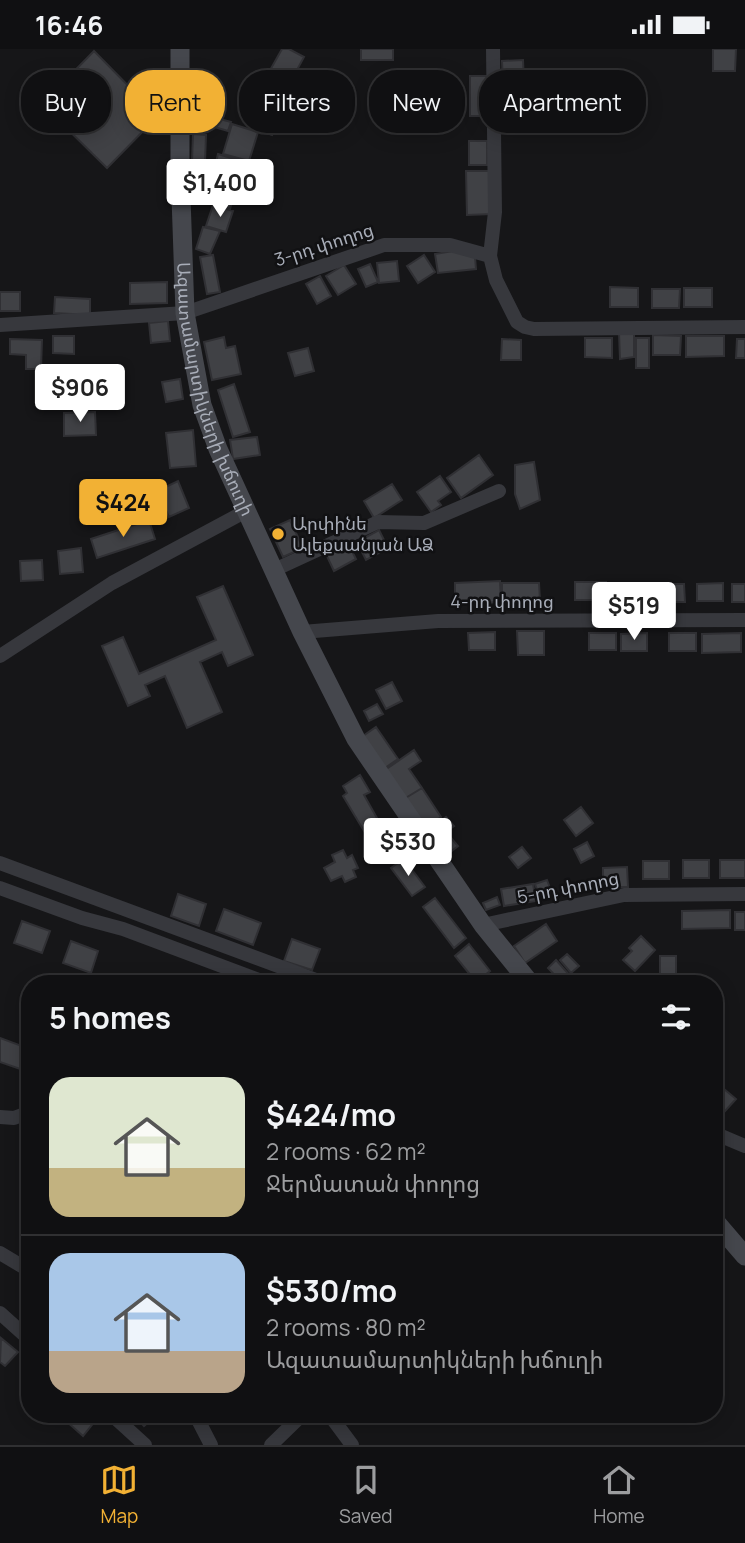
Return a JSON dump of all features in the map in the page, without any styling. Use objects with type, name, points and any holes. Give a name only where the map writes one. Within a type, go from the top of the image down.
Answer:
[{"type":"main road","name":"Ազատամարտիկների խճուղի","points":[[180,49],[180,168],[185,313],[202,405],[218,449],[302,632],[356,739],[483,925],[524,975]]},
{"type":"main road","points":[[723,1230],[745,1256]]},
{"type":"street","points":[[493,49],[495,212],[489,256],[496,280],[517,322],[525,327],[745,327]]},
{"type":"street","name":"3-րդ փողոց","points":[[0,325],[185,313],[384,245],[450,245],[489,256]]},
{"type":"street","points":[[274,571],[378,522],[424,523],[499,491]]},
{"type":"street","points":[[0,656],[111,583],[246,511]]},
{"type":"street","name":"4-րդ փողոց","points":[[302,632],[438,621],[745,620]]},
{"type":"street","points":[[0,863],[302,975]]},
{"type":"street","points":[[0,888],[82,918],[123,929],[246,975]]},
{"type":"street","name":"5-րդ փողոց","points":[[483,925],[624,895],[745,894]]},
{"type":"street","points":[[0,1117],[21,1115]]},
{"type":"street","points":[[723,1137],[745,1146]]},
{"type":"street","points":[[0,1253],[21,1266]]},
{"type":"street","points":[[0,1314],[21,1333]]},
{"type":"street","points":[[121,1423],[145,1445]]},
{"type":"street","points":[[200,1423],[211,1445]]},
{"type":"street","points":[[271,1445],[294,1423]]},
{"type":"street","points":[[336,1423],[352,1445]]},
{"type":"building","points":[[282,49],[289,49],[304,57],[297,70],[270,70]]},
{"type":"building","points":[[361,49],[393,49],[393,60],[361,60]]},
{"type":"building","points":[[713,49],[736,49],[735,71],[713,71]]},
{"type":"building","points":[[94,51],[125,82],[125,133],[141,133],[107,168],[71,133],[111,133],[111,70],[75,70]]},
{"type":"building","points":[[523,60],[523,70],[502,70],[502,61]]},
{"type":"building","points":[[470,76],[479,76],[479,116],[470,116]]},
{"type":"building","points":[[225,120],[231,122],[228,131],[225,130]]},
{"type":"building","points":[[232,124],[239,126],[239,133],[258,133],[249,161],[223,154]]},
{"type":"building","points":[[193,134],[206,135],[205,162],[192,161]]},
{"type":"building","points":[[469,141],[487,141],[487,165],[469,165]]},
{"type":"building","points":[[218,154],[244,162],[230,209],[216,205],[228,170],[215,166]]},
{"type":"building","points":[[466,171],[491,171],[492,214],[467,215]]},
{"type":"building","points":[[213,205],[233,211],[226,232],[206,226]]},
{"type":"building","points":[[203,227],[220,231],[210,254],[196,249]]},
{"type":"building","points":[[453,251],[475,257],[476,269],[438,273],[435,254]]},
{"type":"building","points":[[213,255],[220,292],[207,294],[200,257]]},
{"type":"building","points":[[424,255],[435,272],[418,283],[407,266]]},
{"type":"building","points":[[397,261],[399,281],[379,283],[377,263]]},
{"type":"building","points":[[370,264],[378,282],[366,287],[358,269]]},
{"type":"building","points":[[344,265],[356,284],[338,295],[326,276]]},
{"type":"building","points":[[320,276],[331,296],[317,304],[306,284]]},
{"type":"building","points":[[167,282],[167,303],[130,304],[130,283]]},
{"type":"building","points":[[610,287],[638,288],[638,307],[610,307]]},
{"type":"building","points":[[684,288],[712,288],[712,307],[684,307]]},
{"type":"building","points":[[652,289],[680,289],[679,308],[652,308]]},
{"type":"building","points":[[0,292],[20,292],[20,311],[0,311]]},
{"type":"building","points":[[55,297],[90,299],[90,315],[54,313]]},
{"type":"building","points":[[168,321],[170,341],[151,343],[149,323]]},
{"type":"building","points":[[634,332],[634,357],[620,359],[619,333]]},
{"type":"building","points":[[653,335],[681,336],[680,355],[653,355]]},
{"type":"building","points":[[53,336],[74,336],[74,354],[53,353]]},
{"type":"building","points":[[686,336],[724,336],[724,356],[686,357]]},
{"type":"building","points":[[224,337],[226,348],[235,346],[241,374],[212,380],[204,342]]},
{"type":"building","points":[[585,338],[612,338],[612,358],[585,357]]},
{"type":"building","points":[[636,338],[649,338],[649,368],[636,368]]},
{"type":"building","points":[[10,339],[42,340],[41,369],[26,369],[26,355],[10,354]]},
{"type":"building","points":[[502,339],[521,340],[521,360],[501,360]]},
{"type":"building","points":[[737,339],[745,339],[745,358],[736,358]]},
{"type":"building","points":[[308,348],[314,371],[295,376],[288,353]]},
{"type":"building","points":[[180,379],[183,399],[166,402],[162,382]]},
{"type":"building","points":[[234,384],[250,432],[233,437],[218,390]]},
{"type":"building","points":[[95,412],[96,435],[64,436],[64,413]]},
{"type":"building","points":[[193,430],[196,466],[170,468],[166,433]]},
{"type":"building","points":[[257,437],[260,455],[233,459],[230,440]]},
{"type":"building","points":[[479,455],[493,475],[461,498],[447,478]]},
{"type":"building","points":[[534,462],[540,500],[520,509],[515,494],[515,465]]},
{"type":"building","points":[[440,476],[451,492],[438,501],[441,505],[431,512],[417,492]]},
{"type":"building","points":[[178,481],[189,508],[169,517],[157,491]]},
{"type":"building","points":[[392,484],[402,500],[374,518],[364,501]]},
{"type":"building","points":[[149,520],[155,539],[97,558],[91,539]]},
{"type":"building","points":[[290,520],[303,548],[283,557],[270,529]]},
{"type":"building","points":[[379,530],[388,548],[366,560],[357,542]]},
{"type":"building","points":[[347,541],[356,559],[334,571],[325,552]]},
{"type":"building","points":[[81,548],[83,572],[60,574],[58,551]]},
{"type":"building","points":[[42,560],[43,580],[21,581],[20,561]]},
{"type":"building","points":[[500,581],[501,602],[455,604],[455,583]]},
{"type":"building","points":[[575,582],[606,582],[606,600],[575,600]]},
{"type":"building","points":[[502,583],[539,583],[540,600],[502,601]]},
{"type":"building","points":[[614,583],[651,584],[651,602],[614,601]]},
{"type":"building","points":[[723,583],[723,601],[697,601],[697,584]]},
{"type":"building","points":[[658,584],[684,584],[685,602],[658,602]]},
{"type":"building","points":[[732,584],[745,584],[745,602],[732,602]]},
{"type":"building","points":[[223,586],[253,655],[228,666],[222,652],[200,662],[222,712],[187,728],[165,676],[145,685],[150,696],[128,706],[102,646],[123,637],[139,674],[216,640],[197,597]]},
{"type":"building","points":[[517,631],[544,631],[544,655],[518,655]]},
{"type":"building","points":[[495,632],[495,650],[469,650],[468,633]]},
{"type":"building","points":[[589,633],[616,633],[616,650],[589,650]]},
{"type":"building","points":[[647,633],[647,651],[621,651],[621,634]]},
{"type":"building","points":[[669,633],[696,633],[696,651],[669,651]]},
{"type":"building","points":[[741,633],[741,652],[702,653],[702,634]]},
{"type":"building","points":[[392,682],[402,701],[386,709],[376,690]]},
{"type":"building","points":[[377,704],[383,714],[369,721],[364,711]]},
{"type":"building","points":[[376,727],[398,759],[385,768],[363,736]]},
{"type":"building","points":[[414,750],[421,761],[409,769],[422,788],[404,799],[385,770]]},
{"type":"building","points":[[360,775],[370,792],[364,795],[382,827],[367,836],[343,796],[347,793],[343,786]]},
{"type":"building","points":[[422,788],[441,817],[424,829],[404,799]]},
{"type":"building","points":[[581,807],[593,823],[576,836],[564,820]]},
{"type":"building","points":[[446,817],[454,826],[446,832],[458,846],[444,857],[425,834]]},
{"type":"building","points":[[587,842],[594,856],[581,863],[574,849]]},
{"type":"building","points":[[522,847],[531,858],[518,868],[509,857]]},
{"type":"building","points":[[343,850],[347,858],[352,855],[358,868],[353,870],[356,877],[345,882],[342,876],[331,881],[324,868],[335,862],[332,855]]},
{"type":"building","points":[[404,859],[425,887],[412,896],[391,868]]},
{"type":"building","points":[[683,860],[709,860],[709,878],[683,878]]},
{"type":"building","points":[[720,860],[745,860],[745,878],[720,878]]},
{"type":"building","points":[[643,861],[669,861],[669,879],[643,879]]},
{"type":"building","points":[[627,867],[628,887],[603,887],[603,868]]},
{"type":"building","points":[[547,880],[552,893],[540,898],[535,884]]},
{"type":"building","points":[[533,884],[536,901],[504,906],[501,889]]},
{"type":"building","points":[[178,894],[206,904],[199,926],[171,916]]},
{"type":"building","points":[[497,897],[500,905],[486,910],[483,903]]},
{"type":"building","points":[[435,898],[466,938],[454,948],[423,907]]},
{"type":"building","points":[[224,909],[261,923],[253,945],[216,931]]},
{"type":"building","points":[[730,910],[730,928],[682,929],[682,911]]},
{"type":"building","points":[[735,912],[745,912],[745,930],[735,930]]},
{"type":"building","points":[[22,921],[50,931],[42,953],[14,943]]},
{"type":"building","points":[[546,924],[557,941],[525,963],[514,946]]},
{"type":"building","points":[[641,936],[655,950],[635,971],[623,960],[632,951],[629,948]]},
{"type":"building","points":[[292,939],[320,949],[312,970],[284,961]]},
{"type":"building","points":[[71,941],[98,951],[91,973],[63,963]]},
{"type":"building","points":[[469,944],[490,971],[485,975],[470,975],[455,956]]},
{"type":"building","points":[[567,954],[579,966],[571,973],[560,960]]},
{"type":"building","points":[[660,956],[676,956],[676,975],[660,975]]},
{"type":"building","points":[[556,960],[569,975],[555,975],[548,968]]},
{"type":"building","points":[[0,1038],[21,1046],[21,1069],[0,1062]]},
{"type":"building","points":[[723,1090],[736,1099],[723,1113]]},
{"type":"building","points":[[1,1338],[18,1352],[5,1366],[0,1362]]},
{"type":"building","points":[[68,1423],[93,1423],[83,1436]]},
{"type":"place","name":"Արփինե Ալեքսանյան ԱՁ","points":[[278,534]]}]
